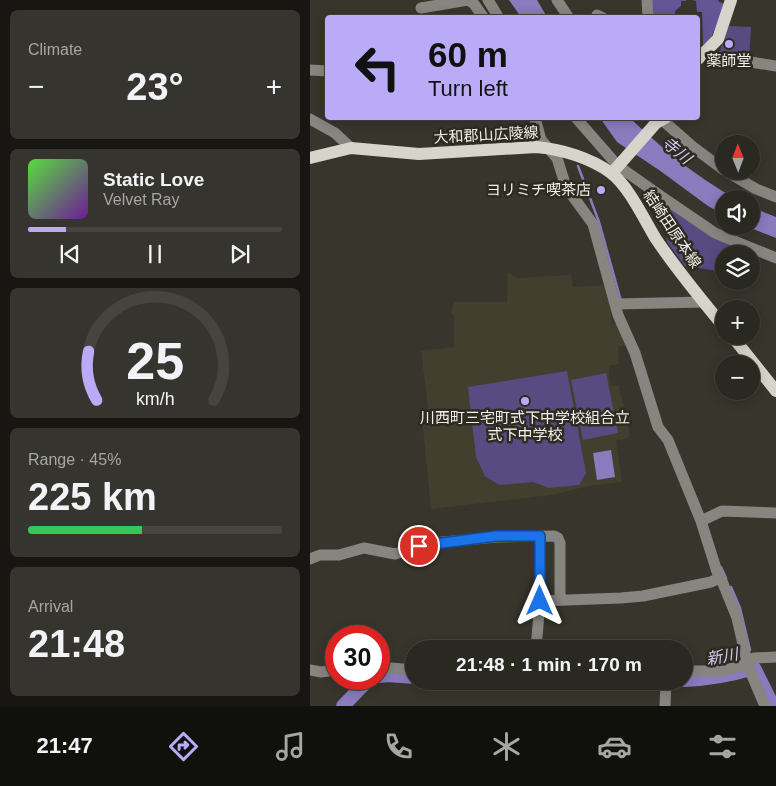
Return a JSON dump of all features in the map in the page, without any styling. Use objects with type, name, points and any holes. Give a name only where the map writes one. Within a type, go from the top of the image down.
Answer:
[{"type":"main road","points":[[701,55],[718,39],[731,0]]},
{"type":"main road","points":[[618,167],[659,120]]},
{"type":"main road","name":"大和郡山広陵線","points":[[310,158],[351,148],[419,154],[516,148],[550,148],[583,160],[618,167]]},
{"type":"main road","name":"結崎田原本線","points":[[618,167],[623,186],[674,265],[715,316]]},
{"type":"main road","points":[[739,345],[776,391]]},
{"type":"street","points":[[421,8],[468,0],[474,4],[482,15]]},
{"type":"street","points":[[488,0],[497,15]]},
{"type":"street","points":[[557,0],[568,15]]},
{"type":"street","points":[[648,0],[648,15]]},
{"type":"street","points":[[701,55],[776,66]]},
{"type":"street","points":[[310,70],[325,71]]},
{"type":"street","points":[[310,119],[335,133],[351,148]]},
{"type":"street","points":[[536,120],[541,140],[557,158],[566,187],[593,224],[617,304],[618,314],[635,353],[658,427],[668,440],[701,521],[719,578],[722,581],[736,618],[748,666],[766,706]]},
{"type":"street","points":[[578,120],[618,167],[715,233],[776,258]]},
{"type":"street","points":[[661,120],[715,164]]},
{"type":"street","points":[[740,180],[776,197]]},
{"type":"street","points":[[617,304],[703,302]]},
{"type":"street","points":[[701,521],[722,511],[776,513]]},
{"type":"street","points":[[310,559],[320,555],[339,555],[364,548],[395,554],[419,546],[496,536],[558,538],[561,561],[560,600]]},
{"type":"street","points":[[537,640],[540,601],[540,536]]},
{"type":"street","points":[[540,601],[643,596],[711,582],[719,578]]},
{"type":"street","points":[[693,671],[723,671],[743,665],[754,658],[776,657]]},
{"type":"street","points":[[390,668],[405,669]]},
{"type":"street","points":[[310,670],[325,671]]},
{"type":"street","points":[[665,706],[666,690]]},
{"type":"shaded area","points":[[509,0],[537,0],[546,15],[520,15]]},
{"type":"shaded area","points":[[651,0],[686,0],[681,1],[681,6],[675,11],[675,15],[651,15]]},
{"type":"shaded area","points":[[692,0],[718,0],[725,4],[711,38],[703,46],[702,12],[697,12],[696,1]]},
{"type":"shaded area","points":[[729,26],[751,27],[749,59],[724,55],[720,50]]},
{"type":"shaded area","points":[[601,120],[632,120],[680,162],[721,190],[715,190],[715,210],[617,142]]},
{"type":"shaded area","points":[[670,207],[715,231],[715,235],[722,235],[741,245],[715,245],[715,271],[685,266],[667,242]]},
{"type":"shaded area","points":[[760,211],[776,217],[776,238],[760,232]]},
{"type":"shaded area","name":"川西町三宅町式下中学校組合立 式下中学校","points":[[508,272],[518,278],[571,275],[573,287],[608,285],[612,324],[617,324],[629,346],[618,346],[619,364],[609,366],[611,386],[619,386],[630,435],[627,439],[616,440],[622,482],[589,486],[551,495],[431,509],[422,419],[429,416],[421,351],[454,347],[454,315],[451,314],[454,302],[507,302]]},
{"type":"shaded area","points":[[567,371],[586,473],[579,485],[549,488],[533,482],[499,485],[485,476],[476,457],[468,387]]},
{"type":"shaded area","points":[[606,373],[618,433],[583,440],[571,380]]},
{"type":"shaded area","points":[[611,450],[615,477],[597,480],[593,453]]},
{"type":"waterway","points":[[578,166],[599,222],[621,301]]},
{"type":"waterway","points":[[721,567],[726,578]]},
{"type":"waterway","points":[[731,587],[740,608],[750,650]]},
{"type":"waterway","name":"新川","points":[[693,680],[737,673],[754,668],[773,706]]},
{"type":"waterway","name":"新川","points":[[390,675],[405,676]]},
{"type":"waterway","name":"新川","points":[[343,706],[358,690]]},
{"type":"place","name":"薬師堂","points":[[729,44]]},
{"type":"place","name":"ヨリミチ喫茶店","points":[[601,190]]},
{"type":"place","name":"川西町三宅町式下中学校組合立 式下中学校","points":[[525,401]]},
{"type":"route","points":[[419,546],[496,536],[540,536],[540,601]]},
{"type":"water label","name":"寺川","points":[[677,150]]}]
